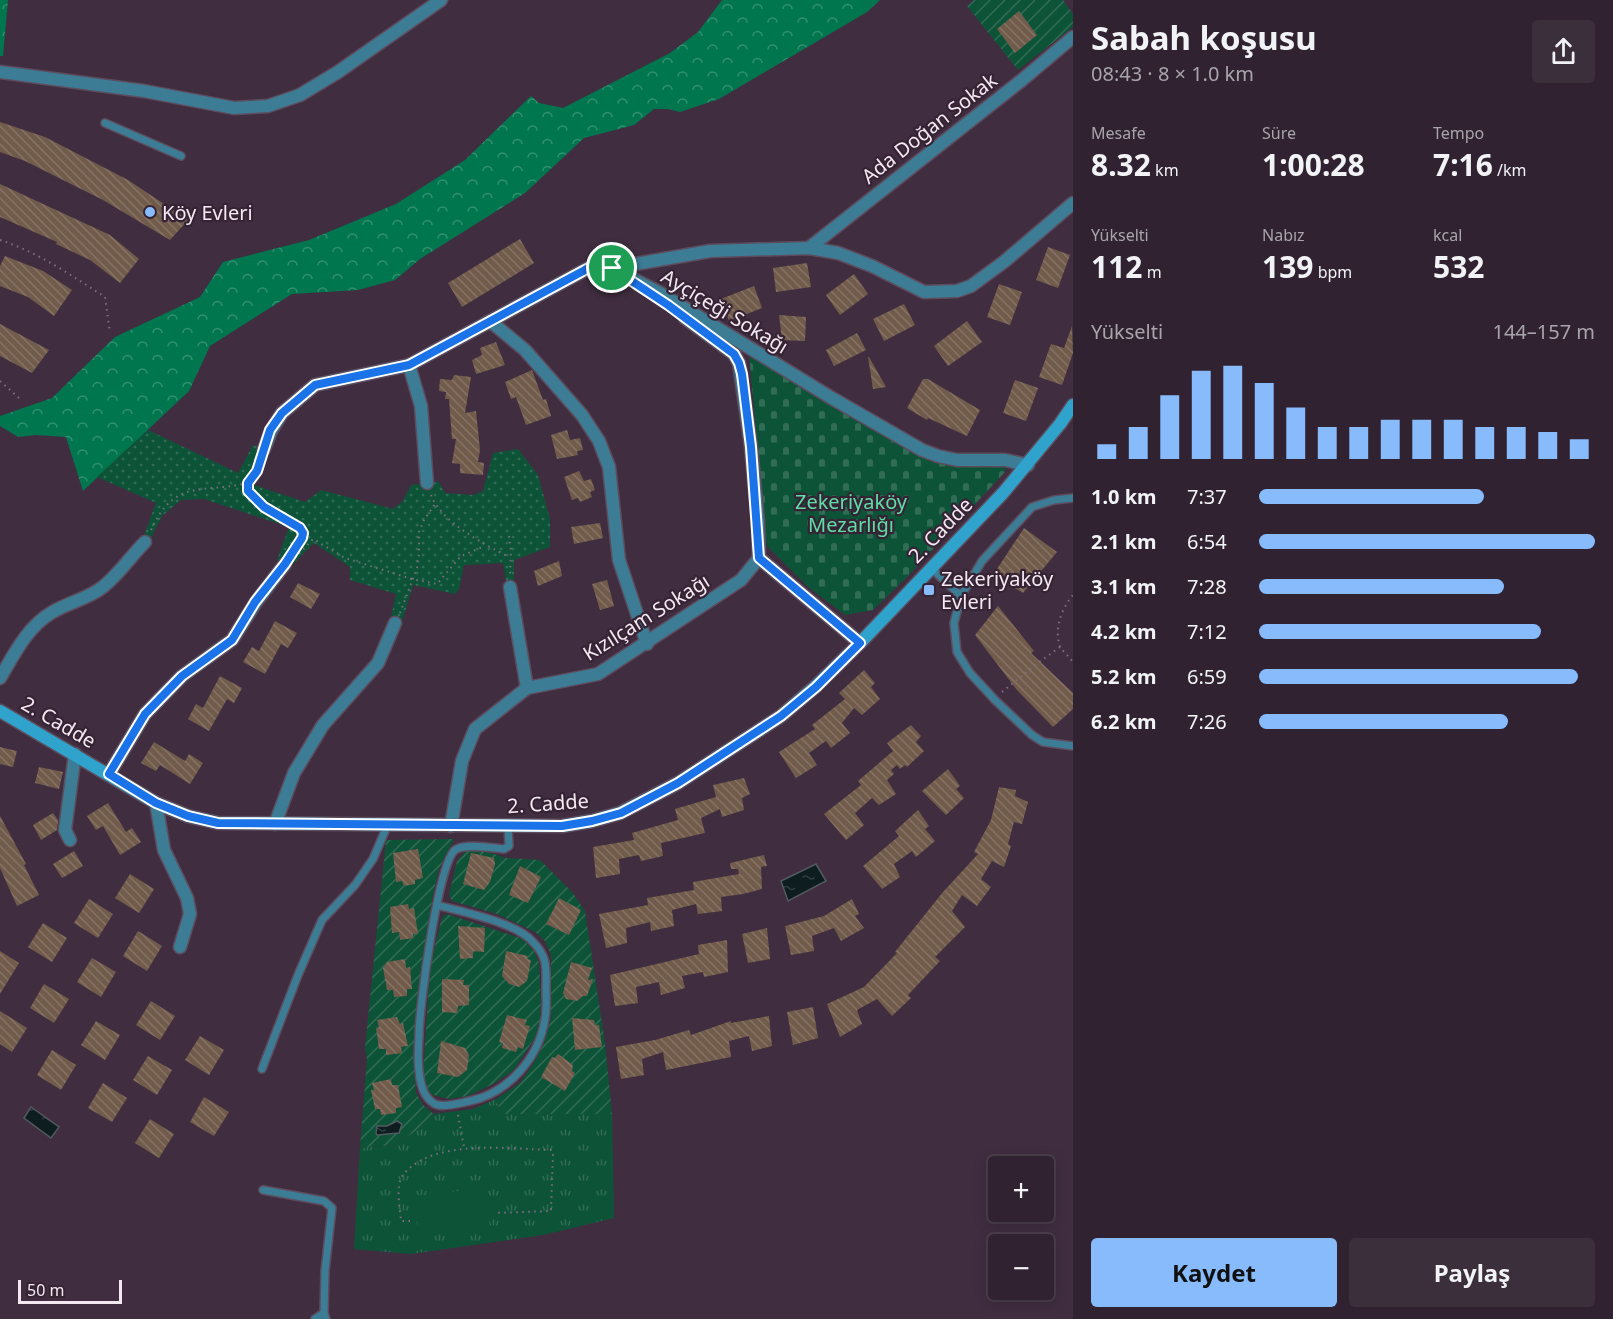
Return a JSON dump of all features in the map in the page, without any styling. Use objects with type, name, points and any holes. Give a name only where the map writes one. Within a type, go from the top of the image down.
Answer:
[{"type":"street","points":[[0,72],[144,91],[234,108],[268,106],[300,95],[348,65],[441,0]]},
{"type":"street","name":"Ada Doğan Sokak","points":[[808,248],[1022,80],[1073,37]]},
{"type":"street","points":[[612,268],[710,250],[808,248],[846,256],[872,266],[924,292],[957,291],[971,286],[1005,261],[1073,203]]},
{"type":"street","points":[[264,449],[270,430],[282,413],[315,385],[409,365],[596,264],[612,268],[734,354],[739,363],[751,447],[759,558],[860,643]]},
{"type":"street","name":"Ayçiçeği Sokağı","points":[[612,268],[660,293],[838,402],[922,450],[957,460],[1005,460],[1028,465]]},
{"type":"street","points":[[490,321],[525,350],[582,415],[599,441],[609,466],[619,560],[647,644]]},
{"type":"street","points":[[409,365],[421,406],[427,483]]},
{"type":"street","name":"2. Cadde","points":[[0,711],[156,803],[188,816],[218,823],[562,826],[621,813],[678,783],[781,716],[816,687],[1028,465],[1073,405]]},
{"type":"street","points":[[0,678],[33,629],[48,614],[103,588],[127,565],[134,553],[145,543]]},
{"type":"street","name":"Kızılçam Sokağı","points":[[452,826],[462,761],[475,729],[527,688],[598,674],[647,644],[741,580],[759,558]]},
{"type":"street","points":[[109,774],[145,714],[182,676],[232,640],[255,602],[285,564]]},
{"type":"street","points":[[510,587],[527,688]]},
{"type":"street","points":[[275,824],[294,773],[311,744],[323,725],[378,663],[396,623]]},
{"type":"street","points":[[70,840],[65,830],[75,754]]},
{"type":"street","points":[[156,803],[164,850],[187,898],[190,914],[180,947]]},
{"type":"lane","points":[[105,123],[181,156]]},
{"type":"lane","points":[[1073,498],[1054,500],[1032,507],[982,561],[961,596],[954,623],[957,652],[970,673],[995,700],[1032,735],[1043,742],[1073,746]]},
{"type":"lane","points":[[930,567],[961,596]]},
{"type":"lane","points":[[262,1069],[322,920],[355,885],[373,859],[388,824]]},
{"type":"lane","points":[[437,905],[517,929],[532,940],[546,958],[546,1019],[540,1039],[530,1059],[519,1074],[501,1088],[482,1098],[440,1106],[432,1103],[424,1092],[420,1078],[419,1034],[437,905],[450,856],[456,849],[466,847],[504,849],[509,846],[508,826]]},
{"type":"lane","points":[[263,1190],[324,1201],[332,1208],[325,1271],[325,1316],[315,1319]]},
{"type":"path","points":[[0,240],[11,243],[59,268],[105,297],[110,333]]},
{"type":"path","points":[[0,381],[19,398]]},
{"type":"path","points":[[264,449],[257,471],[248,483],[248,491],[264,507],[300,528],[308,544]]},
{"type":"path","points":[[145,543],[163,508],[173,497],[187,492],[248,483]]},
{"type":"path","points":[[427,483],[435,504],[452,520],[485,546],[509,557]]},
{"type":"path","points":[[396,623],[419,554],[419,532],[435,504]]},
{"type":"path","points":[[285,564],[303,533]]},
{"type":"path","points":[[509,536],[510,587]]},
{"type":"path","points":[[285,564],[295,558],[313,539],[345,558],[412,579],[437,584],[461,556],[485,546]]},
{"type":"path","points":[[1073,595],[1066,603],[1059,621],[1057,638],[1060,647],[1073,662]]},
{"type":"path","points":[[995,700],[1010,684],[1060,647]]},
{"type":"path","points":[[455,1104],[464,1148]]},
{"type":"path","points":[[410,1221],[401,1221],[399,1185],[402,1175],[430,1156],[464,1148],[551,1150],[553,1153],[551,1211],[494,1213]]},
{"type":"green space","points":[[0,0],[8,0],[3,56],[0,56]]},
{"type":"green space","points":[[722,0],[880,0],[867,12],[719,99],[680,112],[654,109],[634,125],[584,138],[525,193],[420,259],[395,280],[358,290],[292,294],[210,346],[189,391],[83,491],[66,437],[36,435],[18,437],[0,426],[0,416],[52,398],[115,337],[200,297],[223,262],[309,240],[396,204],[465,160],[531,96],[539,103],[563,108],[670,53],[698,32]]},
{"type":"green space","points":[[974,0],[1063,0],[1073,14],[1073,27],[1018,70],[967,6]]},
{"type":"green space","name":"Zekeriyaköy Mezarlığı","points":[[749,354],[932,462],[971,465],[1005,464],[1005,472],[873,610],[845,615],[808,587],[767,546]]},
{"type":"green space","points":[[148,430],[238,473],[253,445],[269,451],[254,485],[305,502],[321,490],[393,509],[403,501],[411,485],[439,482],[445,493],[473,495],[483,491],[493,453],[518,449],[538,475],[550,519],[550,547],[514,560],[514,587],[507,586],[503,563],[464,565],[459,589],[455,594],[413,585],[401,625],[390,622],[396,594],[350,580],[350,567],[314,543],[291,566],[277,560],[289,527],[204,499],[181,500],[162,516],[148,544],[142,541],[156,503],[97,477]]},
{"type":"green space","points":[[454,839],[439,869],[433,895],[423,955],[413,1053],[416,1093],[423,1105],[434,1114],[416,1131],[394,1145],[360,1148],[367,1059],[365,1048],[386,840]]},
{"type":"green space","points":[[467,850],[491,853],[506,858],[540,860],[572,892],[585,911],[605,1043],[612,1114],[501,1114],[496,1099],[520,1083],[544,1043],[551,1018],[551,955],[545,941],[535,932],[497,914],[452,901],[449,895],[457,861]]},
{"type":"green space","points":[[447,914],[523,939],[534,951],[539,963],[541,1000],[540,1023],[536,1036],[514,1070],[493,1084],[468,1096],[449,1099],[428,1092],[423,1074],[430,967],[442,917]]},
{"type":"green space","points":[[496,1099],[501,1114],[612,1114],[614,1218],[543,1235],[411,1254],[354,1249],[360,1148],[394,1145],[416,1131],[434,1114],[473,1109]]},
{"type":"green space","points":[[485,1188],[490,1227],[419,1236],[414,1196]]},
{"type":"water","points":[[816,864],[826,881],[788,901],[781,881]]},
{"type":"water","points":[[31,1107],[59,1127],[51,1138],[24,1118]]},
{"type":"water","points":[[397,1121],[402,1124],[399,1133],[377,1135],[377,1126],[387,1126]]},
{"type":"building","points":[[1019,11],[1037,35],[1015,53],[997,29]]},
{"type":"building","points":[[0,122],[45,137],[128,180],[188,220],[170,240],[103,200],[25,161],[0,152]]},
{"type":"building","points":[[0,184],[110,235],[139,259],[120,283],[90,260],[56,244],[57,242],[0,217]]},
{"type":"building","points":[[520,239],[534,263],[462,307],[448,283]]},
{"type":"building","points":[[1048,247],[1070,255],[1058,288],[1036,280]]},
{"type":"building","points":[[5,256],[43,271],[72,290],[54,316],[28,297],[0,286],[0,266]]},
{"type":"building","points":[[807,263],[811,287],[776,292],[773,268]]},
{"type":"building","points":[[854,274],[868,294],[840,315],[826,295]]},
{"type":"building","points":[[999,284],[1022,292],[1010,325],[987,317]]},
{"type":"building","points":[[754,286],[762,308],[729,321],[721,299]]},
{"type":"building","points":[[904,304],[915,325],[884,341],[873,319]]},
{"type":"building","points":[[779,315],[806,317],[805,341],[782,340]]},
{"type":"building","points":[[967,321],[982,342],[948,366],[934,346]]},
{"type":"building","points":[[0,324],[49,350],[32,373],[0,356]]},
{"type":"building","points":[[1072,326],[1073,353],[1062,385],[1039,377],[1051,344],[1064,348]]},
{"type":"building","points":[[857,333],[866,350],[834,366],[826,350]]},
{"type":"building","points":[[496,342],[505,365],[476,374],[472,360],[482,355],[480,348]]},
{"type":"building","points":[[869,357],[886,387],[873,389]]},
{"type":"building","points":[[532,370],[543,400],[546,399],[551,416],[526,425],[516,397],[511,399],[505,382]]},
{"type":"building","points":[[454,375],[471,377],[465,413],[476,411],[480,450],[478,462],[484,463],[483,475],[460,473],[460,464],[452,463],[456,439],[452,439],[449,399],[445,399],[446,392],[439,391],[440,379],[452,380]]},
{"type":"building","points":[[923,379],[928,379],[980,410],[967,436],[928,418],[927,420],[907,408]]},
{"type":"building","points":[[1015,380],[1038,388],[1026,421],[1003,413]]},
{"type":"building","points":[[567,430],[570,440],[580,438],[583,450],[577,451],[578,455],[557,459],[551,435]]},
{"type":"building","points":[[579,471],[584,481],[591,479],[595,490],[590,492],[592,497],[580,502],[578,498],[572,500],[564,477]]},
{"type":"building","points":[[600,523],[603,538],[574,544],[571,527]]},
{"type":"building","points":[[1024,528],[1057,552],[1023,593],[993,575]]},
{"type":"building","points":[[559,561],[562,576],[538,586],[534,571]]},
{"type":"building","points":[[607,580],[614,606],[600,610],[592,584]]},
{"type":"building","points":[[298,583],[320,594],[311,609],[290,597]]},
{"type":"building","points":[[998,606],[1034,651],[1031,653],[1073,693],[1073,709],[1053,727],[1017,690],[975,635]]},
{"type":"building","points":[[275,621],[297,633],[288,648],[281,644],[265,674],[243,662],[252,647],[259,651]]},
{"type":"building","points":[[864,670],[875,683],[871,687],[880,699],[862,715],[854,708],[842,723],[850,733],[831,748],[826,741],[809,753],[817,765],[796,778],[779,752],[815,729],[812,725],[845,699],[839,693]]},
{"type":"building","points":[[220,676],[242,688],[234,703],[227,699],[209,731],[188,719],[196,704],[203,708]]},
{"type":"building","points":[[911,725],[921,736],[916,742],[924,751],[907,767],[905,765],[900,769],[897,765],[891,770],[894,774],[887,780],[896,794],[879,805],[872,798],[855,813],[864,825],[846,840],[824,814],[861,785],[858,781],[893,751],[887,743]]},
{"type":"building","points":[[154,742],[185,761],[189,754],[203,763],[190,784],[160,765],[156,771],[141,763]]},
{"type":"building","points":[[0,747],[17,751],[13,767],[0,764]]},
{"type":"building","points":[[39,767],[63,772],[59,789],[35,783]]},
{"type":"building","points":[[948,769],[960,786],[956,789],[964,798],[946,815],[922,791]]},
{"type":"building","points":[[744,778],[750,794],[742,798],[744,810],[722,817],[720,809],[701,818],[705,833],[661,843],[663,856],[641,861],[639,855],[619,859],[620,874],[596,878],[593,847],[634,840],[632,833],[678,820],[675,809],[716,797],[713,785]]},
{"type":"building","points":[[999,787],[1016,790],[1015,796],[1028,802],[1022,824],[1014,822],[1008,844],[1011,846],[1004,867],[992,861],[981,879],[991,887],[977,906],[962,895],[952,911],[965,927],[935,957],[940,961],[908,995],[911,998],[892,1016],[877,999],[857,1010],[862,1024],[840,1037],[827,1004],[864,987],[897,953],[895,952],[943,892],[978,854],[974,852],[991,820]]},
{"type":"building","points":[[108,803],[126,832],[132,828],[141,842],[120,855],[103,826],[96,830],[87,816]]},
{"type":"building","points":[[918,810],[929,826],[925,829],[935,841],[916,857],[912,851],[894,864],[900,877],[882,889],[863,866],[899,836],[895,831]]},
{"type":"building","points":[[53,813],[58,820],[57,830],[41,840],[33,825]]},
{"type":"building","points":[[0,816],[26,864],[24,865],[39,895],[17,906],[0,868]]},
{"type":"building","points":[[418,849],[423,878],[415,880],[415,884],[404,886],[402,881],[396,882],[393,853]]},
{"type":"building","points":[[74,851],[83,866],[62,878],[53,864]]},
{"type":"building","points":[[471,853],[494,858],[495,864],[490,882],[484,890],[463,884]]},
{"type":"building","points":[[764,855],[767,866],[761,867],[762,889],[721,897],[722,911],[698,914],[696,904],[672,910],[674,926],[651,931],[650,922],[626,928],[627,943],[606,948],[599,914],[648,905],[647,898],[694,890],[693,882],[739,874],[738,869],[731,869],[730,863]]},
{"type":"building","points":[[520,866],[541,877],[528,903],[509,895]]},
{"type":"building","points":[[130,874],[154,889],[139,913],[115,898]]},
{"type":"building","points":[[559,898],[581,910],[569,935],[546,924]]},
{"type":"building","points":[[89,899],[113,914],[98,938],[74,923]]},
{"type":"building","points":[[852,899],[859,914],[855,916],[864,928],[841,941],[834,928],[812,936],[814,951],[791,955],[785,926],[824,916]]},
{"type":"building","points":[[408,904],[409,909],[414,908],[418,934],[413,934],[413,938],[400,940],[399,932],[392,933],[390,907]]},
{"type":"building","points":[[43,923],[67,938],[52,962],[28,947]]},
{"type":"building","points":[[458,926],[485,928],[484,952],[473,951],[473,958],[460,959]]},
{"type":"building","points":[[767,928],[770,959],[748,963],[742,934]]},
{"type":"building","points":[[138,931],[162,946],[147,971],[123,956]]},
{"type":"building","points":[[727,940],[728,972],[704,977],[703,972],[682,976],[685,988],[661,995],[659,982],[636,987],[638,1003],[615,1006],[610,975],[699,954],[698,945]]},
{"type":"building","points":[[0,951],[19,963],[0,994]]},
{"type":"building","points":[[506,951],[528,956],[527,959],[531,960],[527,981],[519,987],[509,984],[502,976]]},
{"type":"building","points":[[92,958],[116,972],[101,997],[77,982]]},
{"type":"building","points":[[405,959],[406,968],[410,967],[412,989],[407,989],[407,996],[394,997],[393,990],[387,990],[383,968],[387,962]]},
{"type":"building","points":[[571,962],[592,968],[588,980],[593,979],[587,996],[577,1001],[566,999],[563,993]]},
{"type":"building","points":[[442,979],[464,980],[463,985],[469,985],[469,1005],[458,1006],[457,1013],[442,1012]]},
{"type":"building","points":[[44,984],[69,999],[54,1023],[30,1008]]},
{"type":"building","points":[[151,1001],[175,1016],[160,1040],[136,1025]]},
{"type":"building","points":[[813,1007],[818,1038],[793,1045],[787,1012]]},
{"type":"building","points":[[0,1011],[27,1028],[12,1052],[0,1044]]},
{"type":"building","points":[[507,1015],[527,1020],[525,1025],[530,1026],[523,1049],[518,1047],[516,1052],[502,1048],[503,1043],[499,1042]]},
{"type":"building","points":[[769,1016],[772,1046],[752,1051],[749,1036],[729,1041],[731,1057],[666,1070],[663,1052],[642,1059],[644,1075],[621,1079],[616,1047],[655,1040],[689,1030],[691,1035],[731,1021],[731,1023]]},
{"type":"building","points":[[397,1017],[400,1024],[403,1023],[408,1046],[401,1047],[402,1053],[386,1055],[386,1049],[379,1049],[377,1020]]},
{"type":"building","points":[[572,1018],[594,1020],[595,1025],[599,1025],[602,1047],[575,1050]]},
{"type":"building","points":[[96,1021],[120,1035],[105,1060],[81,1045]]},
{"type":"building","points":[[200,1036],[224,1050],[209,1075],[185,1060]]},
{"type":"building","points":[[441,1041],[465,1048],[469,1055],[467,1070],[458,1077],[437,1073]]},
{"type":"building","points":[[52,1050],[76,1065],[61,1090],[37,1075]]},
{"type":"building","points":[[558,1054],[573,1065],[572,1071],[575,1073],[565,1091],[541,1077],[552,1057],[555,1058]]},
{"type":"building","points":[[148,1056],[172,1070],[157,1095],[133,1080]]},
{"type":"building","points":[[391,1079],[392,1085],[398,1085],[402,1107],[396,1108],[396,1113],[381,1115],[380,1109],[375,1109],[372,1083]]},
{"type":"building","points":[[103,1083],[127,1098],[112,1122],[88,1108]]},
{"type":"building","points":[[204,1097],[229,1112],[214,1136],[190,1122]]},
{"type":"building","points":[[150,1119],[174,1134],[159,1158],[135,1143]]},
{"type":"place","name":"Köy Evleri","points":[[150,212]]},
{"type":"place","name":"Zekeriyaköy Evleri","points":[[929,590]]},
{"type":"route","points":[[596,264],[612,268],[668,305],[734,354],[742,374],[751,447],[759,558],[860,643],[816,687],[781,716],[745,741],[678,783],[621,813],[592,821],[562,826],[218,823],[188,816],[156,803],[109,774],[145,714],[182,676],[232,640],[255,602],[302,538],[303,533],[300,528],[264,507],[248,491],[248,483],[257,471],[270,430],[282,413],[315,385],[409,365],[596,264]]}]
